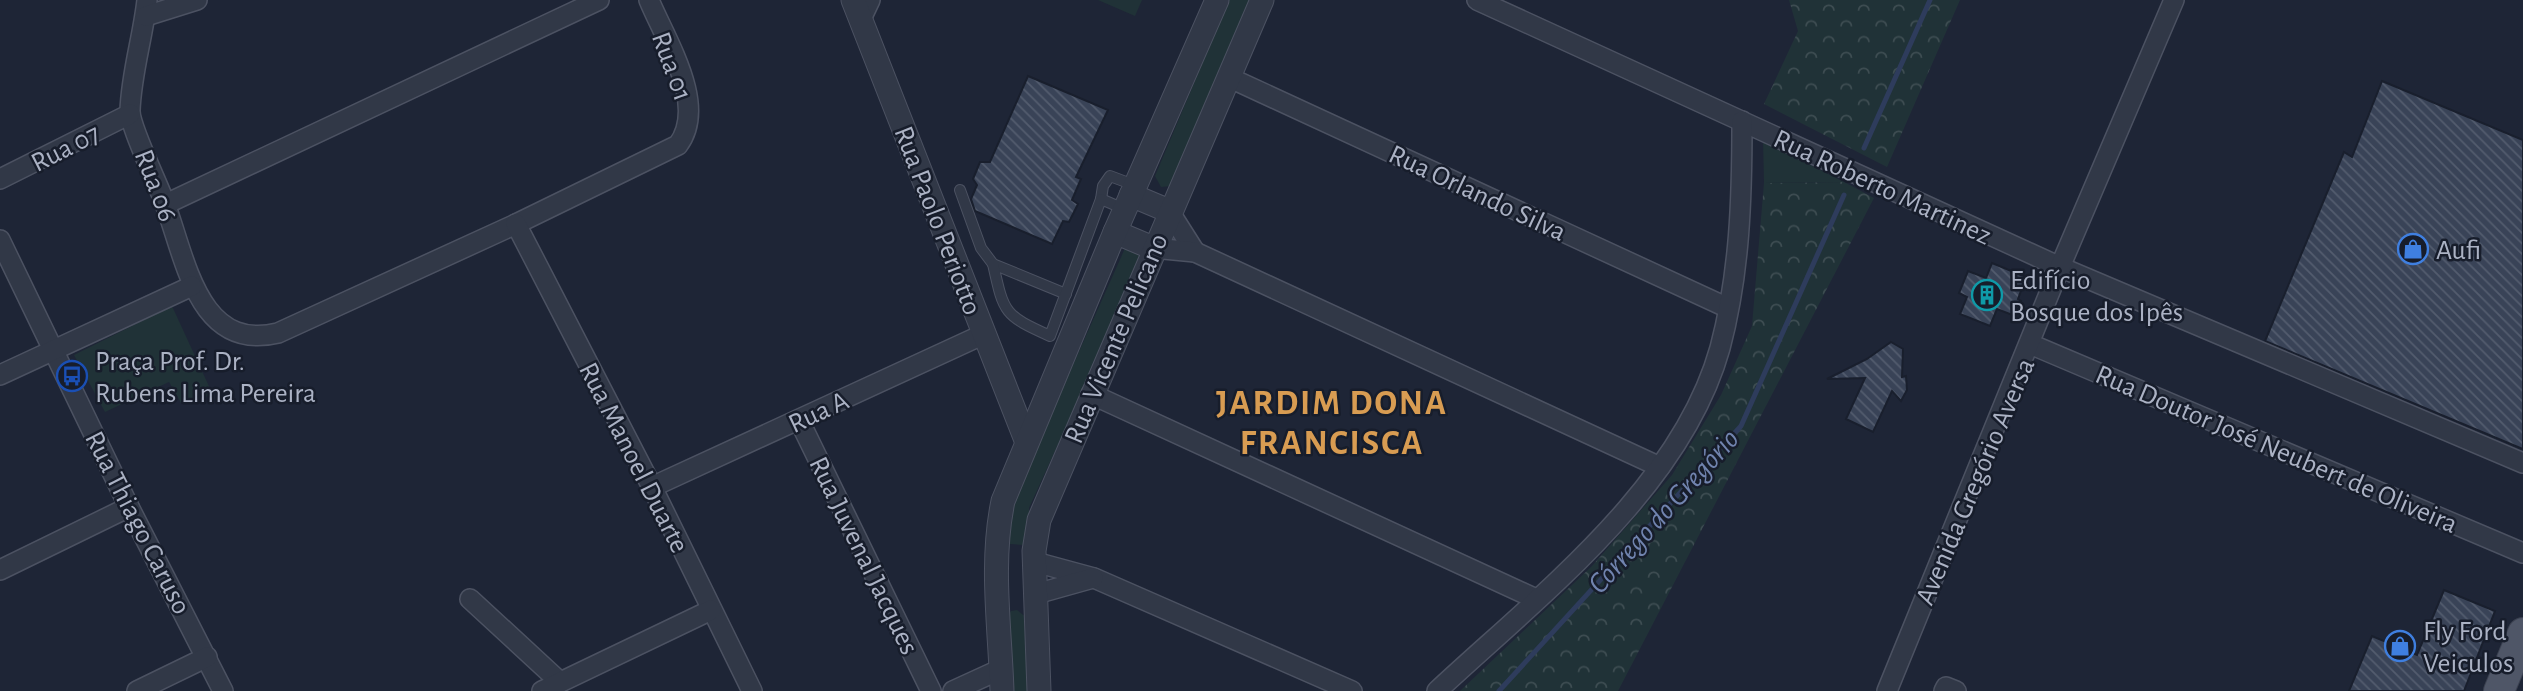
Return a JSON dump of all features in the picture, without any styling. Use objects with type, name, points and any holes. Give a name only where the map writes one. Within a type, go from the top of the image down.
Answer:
[{"type":"main road","points":[[2499,691],[2523,633]]},
{"type":"street","points":[[146,8],[197,0]]},
{"type":"street","points":[[166,204],[599,0]]},
{"type":"street","name":"Rua 01","points":[[516,224],[663,154],[678,145],[687,132],[691,114],[688,94],[649,0]]},
{"type":"street","name":"Rua Vicente Pelicano","points":[[1002,680],[996,534],[1003,501],[1026,440],[1130,196],[1217,0]]},
{"type":"street","name":"Rua Vicente Pelicano","points":[[1040,691],[1034,544],[1039,520],[1153,248],[1262,0]]},
{"type":"street","name":"Rua Roberto Martinez","points":[[1477,0],[2060,267],[2523,463]]},
{"type":"street","name":"Avenida Gregório Aversa","points":[[1887,691],[2060,267],[2174,0]]},
{"type":"street","name":"Rua Paolo Periotto","points":[[861,6],[1026,440]]},
{"type":"street","name":"Rua 06","points":[[146,8],[130,114],[166,204],[192,286],[218,321],[233,332],[254,338],[278,333],[516,224]]},
{"type":"street","name":"Rua Orlando Silva","points":[[1228,77],[1728,308]]},
{"type":"street","name":"Rua 07","points":[[0,179],[130,114]]},
{"type":"street","points":[[1437,691],[1626,512],[1690,422],[1719,349],[1728,308],[1741,214],[1742,121]]},
{"type":"street","points":[[1130,196],[1169,211],[1195,252]]},
{"type":"street","name":"Rua Manoel Duarte","points":[[516,224],[652,488],[752,691]]},
{"type":"street","points":[[1115,232],[1153,248],[1195,252],[1660,467]]},
{"type":"street","name":"Rua Thiago Caruso","points":[[0,240],[129,507],[223,691]]},
{"type":"street","points":[[0,375],[192,286]]},
{"type":"street","name":"Rua A","points":[[652,488],[984,334]]},
{"type":"street","name":"Rua Doutor José Neubert de Oliveira","points":[[2030,344],[2523,553]]},
{"type":"street","points":[[1091,394],[1536,599]]},
{"type":"street","name":"Rua Juvenal Jacques","points":[[799,420],[931,691]]},
{"type":"street","points":[[0,570],[129,507]]},
{"type":"street","points":[[996,559],[1035,562],[1094,578],[1352,691]]},
{"type":"street","points":[[998,595],[1036,594],[1094,578]]},
{"type":"street","points":[[470,599],[560,682]]},
{"type":"street","points":[[542,691],[711,610]]},
{"type":"street","points":[[137,691],[207,657]]},
{"type":"street","points":[[953,691],[1002,680]]},
{"type":"street","points":[[1944,691],[1946,687],[1956,691]]},
{"type":"lane","points":[[960,191],[981,248],[993,264],[999,293],[1012,318],[1050,336],[1101,199],[1103,186],[1110,176],[1130,196]]},
{"type":"lane","points":[[1101,199],[1130,196]]},
{"type":"lane","points":[[993,264],[1066,295]]},
{"type":"green space","points":[[1098,0],[1142,0],[1135,16]]},
{"type":"green space","points":[[1229,0],[1251,0],[1172,186],[1161,187],[1155,176]]},
{"type":"green space","points":[[1789,0],[1960,0],[1887,167],[1764,104],[1798,31]]},
{"type":"green space","points":[[1763,141],[1844,182],[1764,183]]},
{"type":"green space","points":[[1844,182],[1874,198],[1618,691],[1460,691],[1592,566],[1672,475],[1721,395],[1752,326],[1764,183]]},
{"type":"green space","points":[[1126,246],[1141,251],[1141,263],[1029,508],[1030,520],[1024,545],[1009,544],[1011,504]]},
{"type":"green space","points":[[172,306],[213,395],[181,403],[169,382],[105,412],[74,355]]},
{"type":"green space","points":[[1017,610],[1027,618],[1029,691],[1010,691],[1007,617],[1011,611]]},
{"type":"building","points":[[1028,76],[1108,110],[1076,177],[1081,179],[1072,200],[1078,204],[1069,222],[1063,221],[1052,244],[975,211],[971,199],[977,185],[973,179],[980,162],[990,162]]},
{"type":"building","name":"Aufi","points":[[2382,81],[2523,140],[2523,449],[2265,341],[2344,152],[2352,157]]},
{"type":"building","name":"Edifício Bosque dos Ipês","points":[[1992,263],[2026,277],[2015,316],[1997,309],[1990,326],[1960,314],[1967,297],[1959,293],[1968,271],[1986,278]]},
{"type":"building","points":[[1891,342],[1903,349],[1902,377],[1906,376],[1907,390],[1901,401],[1892,391],[1873,432],[1846,419],[1865,378],[1827,379],[1867,359]]},
{"type":"building","points":[[2444,590],[2495,611],[2464,691],[2349,691],[2372,636],[2417,655]]},
{"type":"waterway","name":"Córrego do Gregório","points":[[1864,148],[1930,0]]},
{"type":"waterway","name":"Córrego do Gregório","points":[[1499,691],[1741,426],[1844,195]]},
{"type":"place","name":"Aufi","points":[[2413,249]]},
{"type":"place","name":"Edifício Bosque dos Ipês","points":[[1987,295]]},
{"type":"place","name":"Praça Prof. Dr. Rubens Lima Pereira","points":[[72,376]]},
{"type":"place","name":"Fly Ford Veiculos","points":[[2400,646]]},
{"type":"district","name":"JARDIM DONA FRANCISCA","points":[[1332,422]]}]
